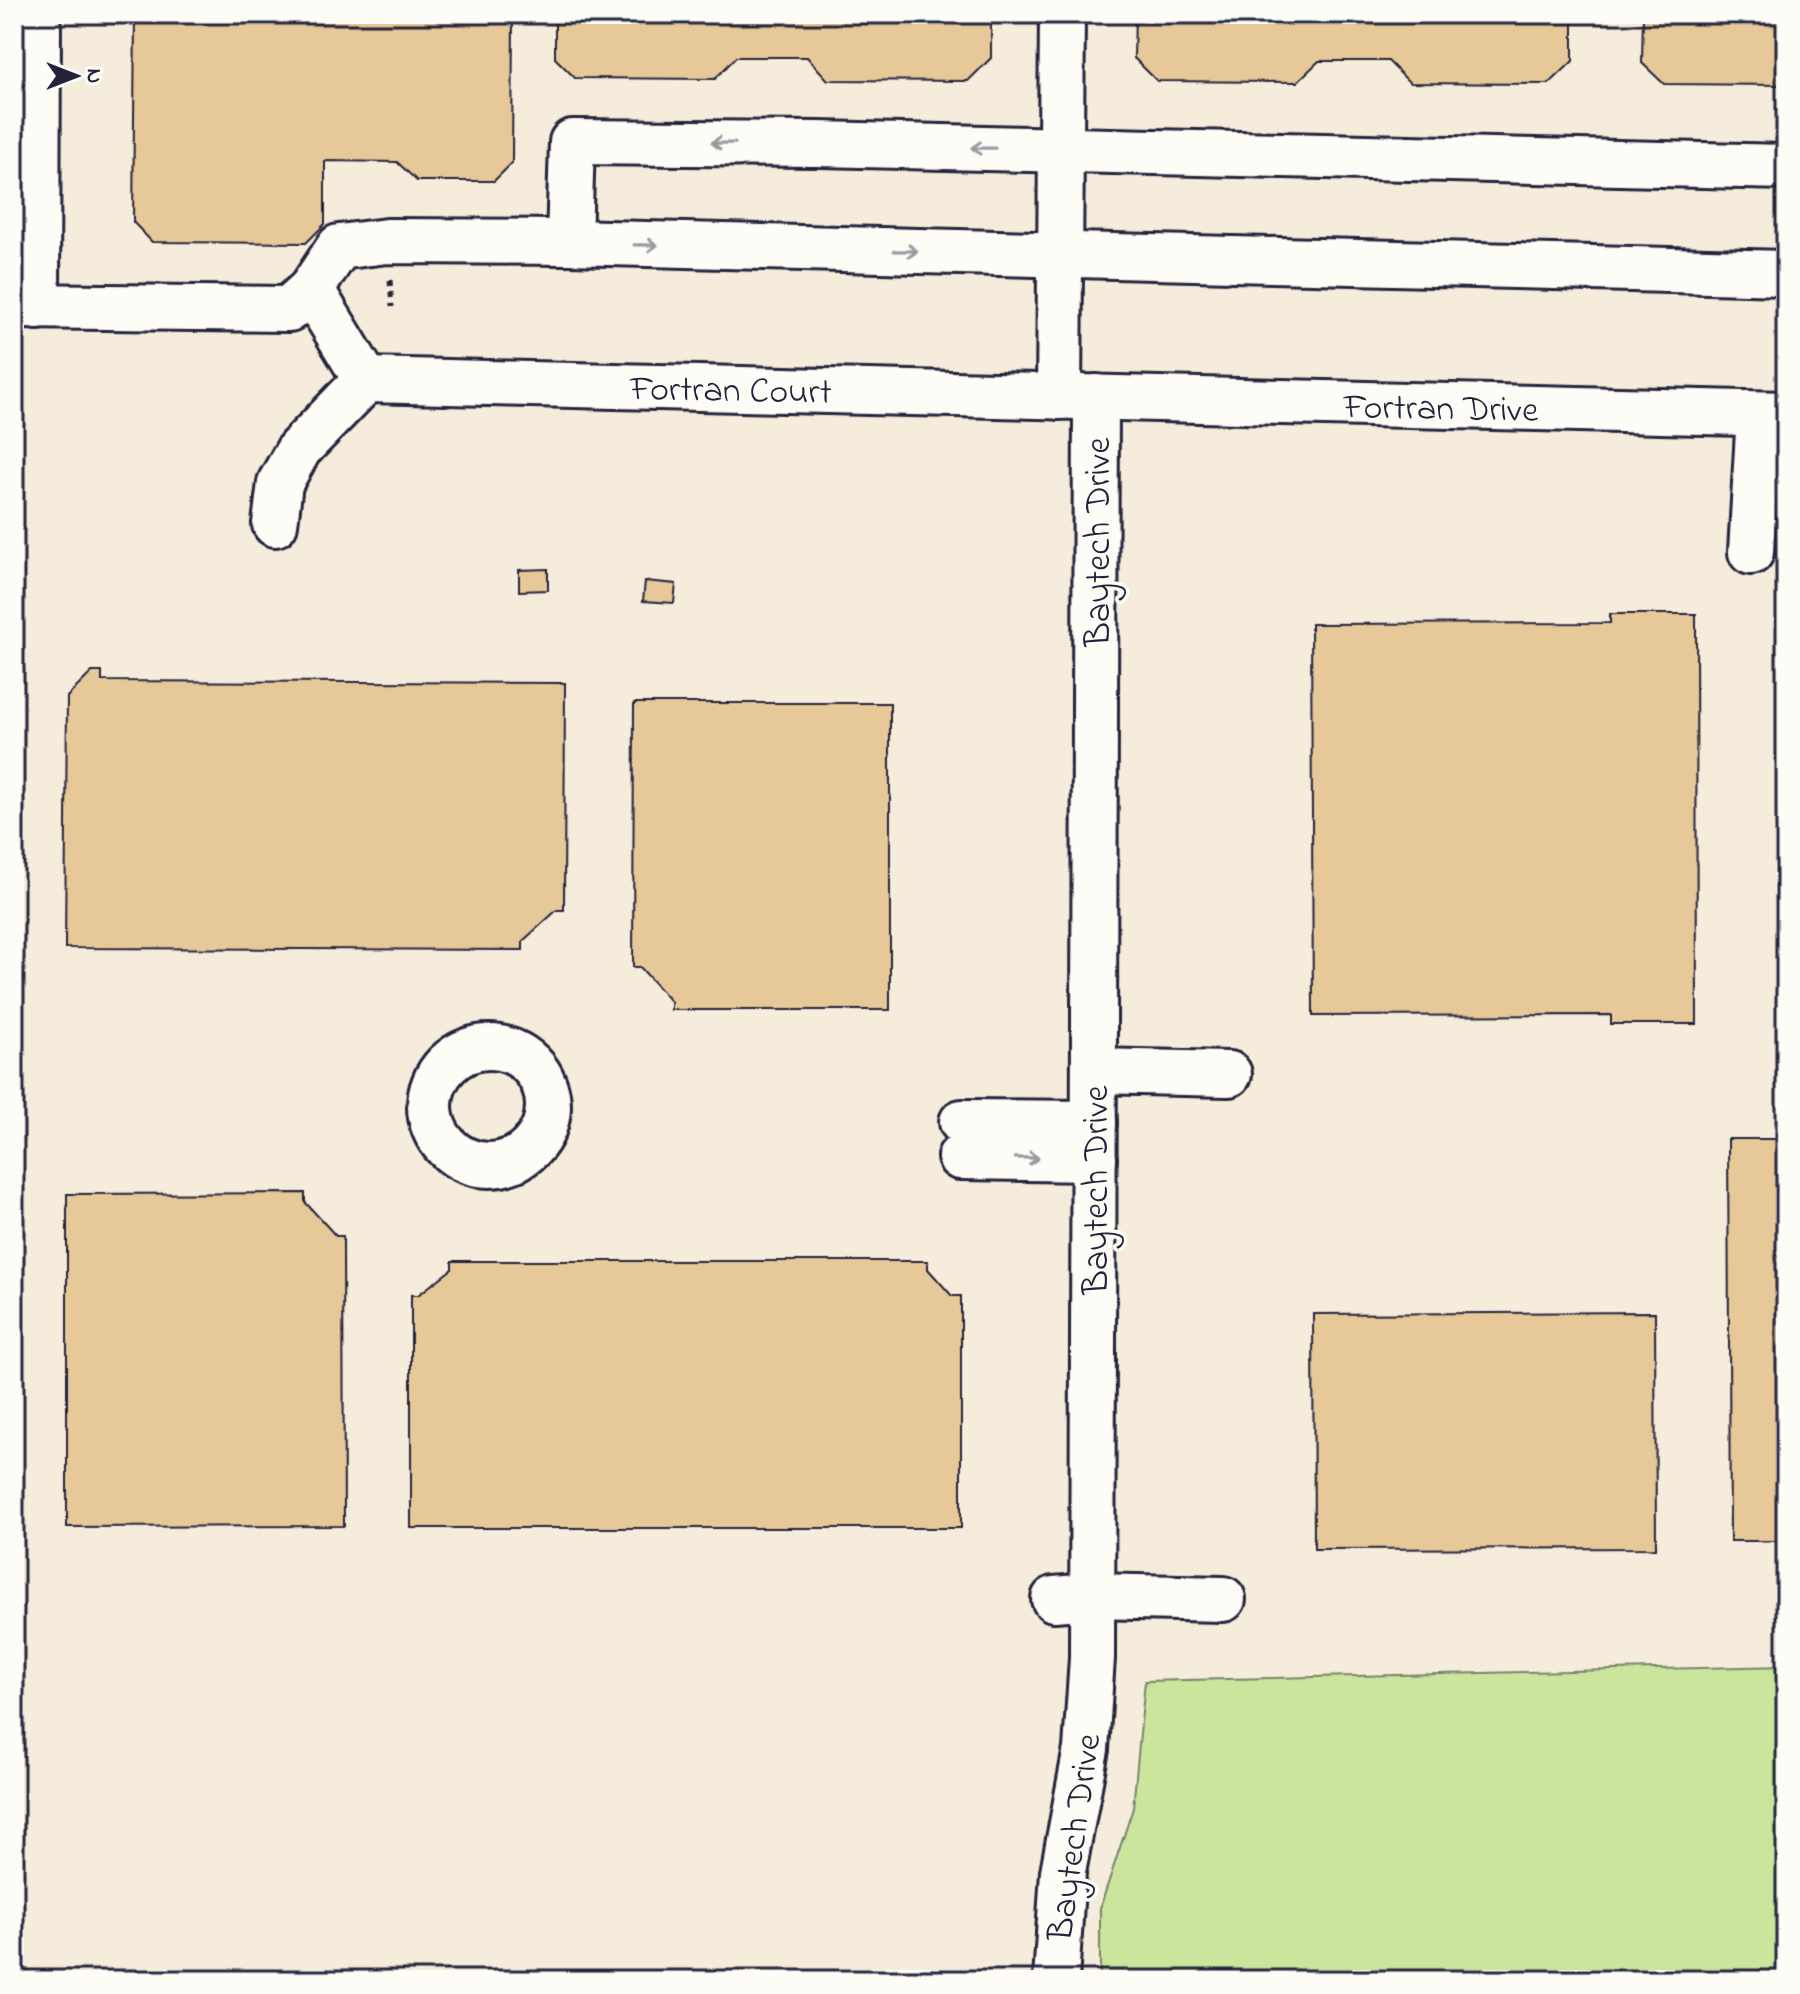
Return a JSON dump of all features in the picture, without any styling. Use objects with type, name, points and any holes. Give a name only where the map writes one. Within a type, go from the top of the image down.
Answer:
[{"type":"street","points":[[38,14],[25,306],[289,309],[311,289],[339,247],[387,241],[569,242],[1786,273]]},
{"type":"street","name":"Baytech Drive","points":[[1056,1980],[1063,1872],[1086,1749],[1092,1658],[1073,1598],[1094,1141],[1078,397],[1060,255],[1062,14]]},
{"type":"street","points":[[569,242],[572,142],[819,144],[1786,167]]},
{"type":"street","points":[[275,524],[280,483],[299,449],[366,380],[311,289]]},
{"type":"street","name":"Fortran Court","points":[[366,380],[1078,397]]},
{"type":"street","name":"Fortran Drive","points":[[1078,397],[1772,414]]},
{"type":"street","points":[[1751,552],[1772,414]]},
{"type":"street","points":[[1094,1071],[1229,1074]]},
{"type":"street","points":[[961,1140],[1094,1141]]},
{"type":"street","points":[[1073,1598],[1223,1599]]},
{"type":"shaded area","points":[[14,14],[1786,14],[1786,1666],[1145,1681],[1133,1808],[1100,1908],[1100,1980],[14,1980]]},
{"type":"green space","points":[[1786,1666],[1786,1980],[1100,1980],[1100,1908],[1133,1808],[1145,1681]]},
{"type":"building","points":[[135,14],[513,14],[512,163],[494,181],[417,181],[397,162],[325,161],[325,224],[306,243],[152,242],[133,222]]},
{"type":"building","points":[[555,14],[991,14],[991,58],[968,81],[828,80],[807,57],[736,57],[715,79],[575,78],[555,58]]},
{"type":"building","points":[[1135,14],[1573,14],[1573,61],[1549,84],[1410,83],[1388,61],[1319,61],[1297,82],[1157,81],[1134,58]]},
{"type":"building","points":[[1643,14],[1786,14],[1786,85],[1664,84],[1642,63]]},
{"type":"building","points":[[548,569],[548,590],[519,591],[519,570]]},
{"type":"building","points":[[645,581],[676,584],[674,603],[643,601]]},
{"type":"building","points":[[1610,614],[1696,614],[1697,1024],[1611,1024],[1611,1015],[1313,1016],[1311,624],[1610,623]]},
{"type":"building","points":[[92,672],[102,672],[102,681],[565,683],[564,910],[557,910],[523,941],[523,950],[65,948],[67,697]]},
{"type":"building","points":[[634,703],[890,703],[890,1010],[671,1010],[671,1002],[640,967],[633,967]]},
{"type":"building","points":[[1728,1139],[1786,1139],[1786,1541],[1730,1541]]},
{"type":"building","points":[[305,1193],[305,1202],[336,1236],[343,1236],[344,1526],[67,1527],[67,1194]]},
{"type":"building","points":[[452,1261],[928,1261],[928,1269],[952,1296],[961,1296],[961,1528],[411,1528],[411,1295],[418,1295],[452,1269]]},
{"type":"building","points":[[1655,1312],[1656,1548],[1314,1549],[1313,1314]]}]
